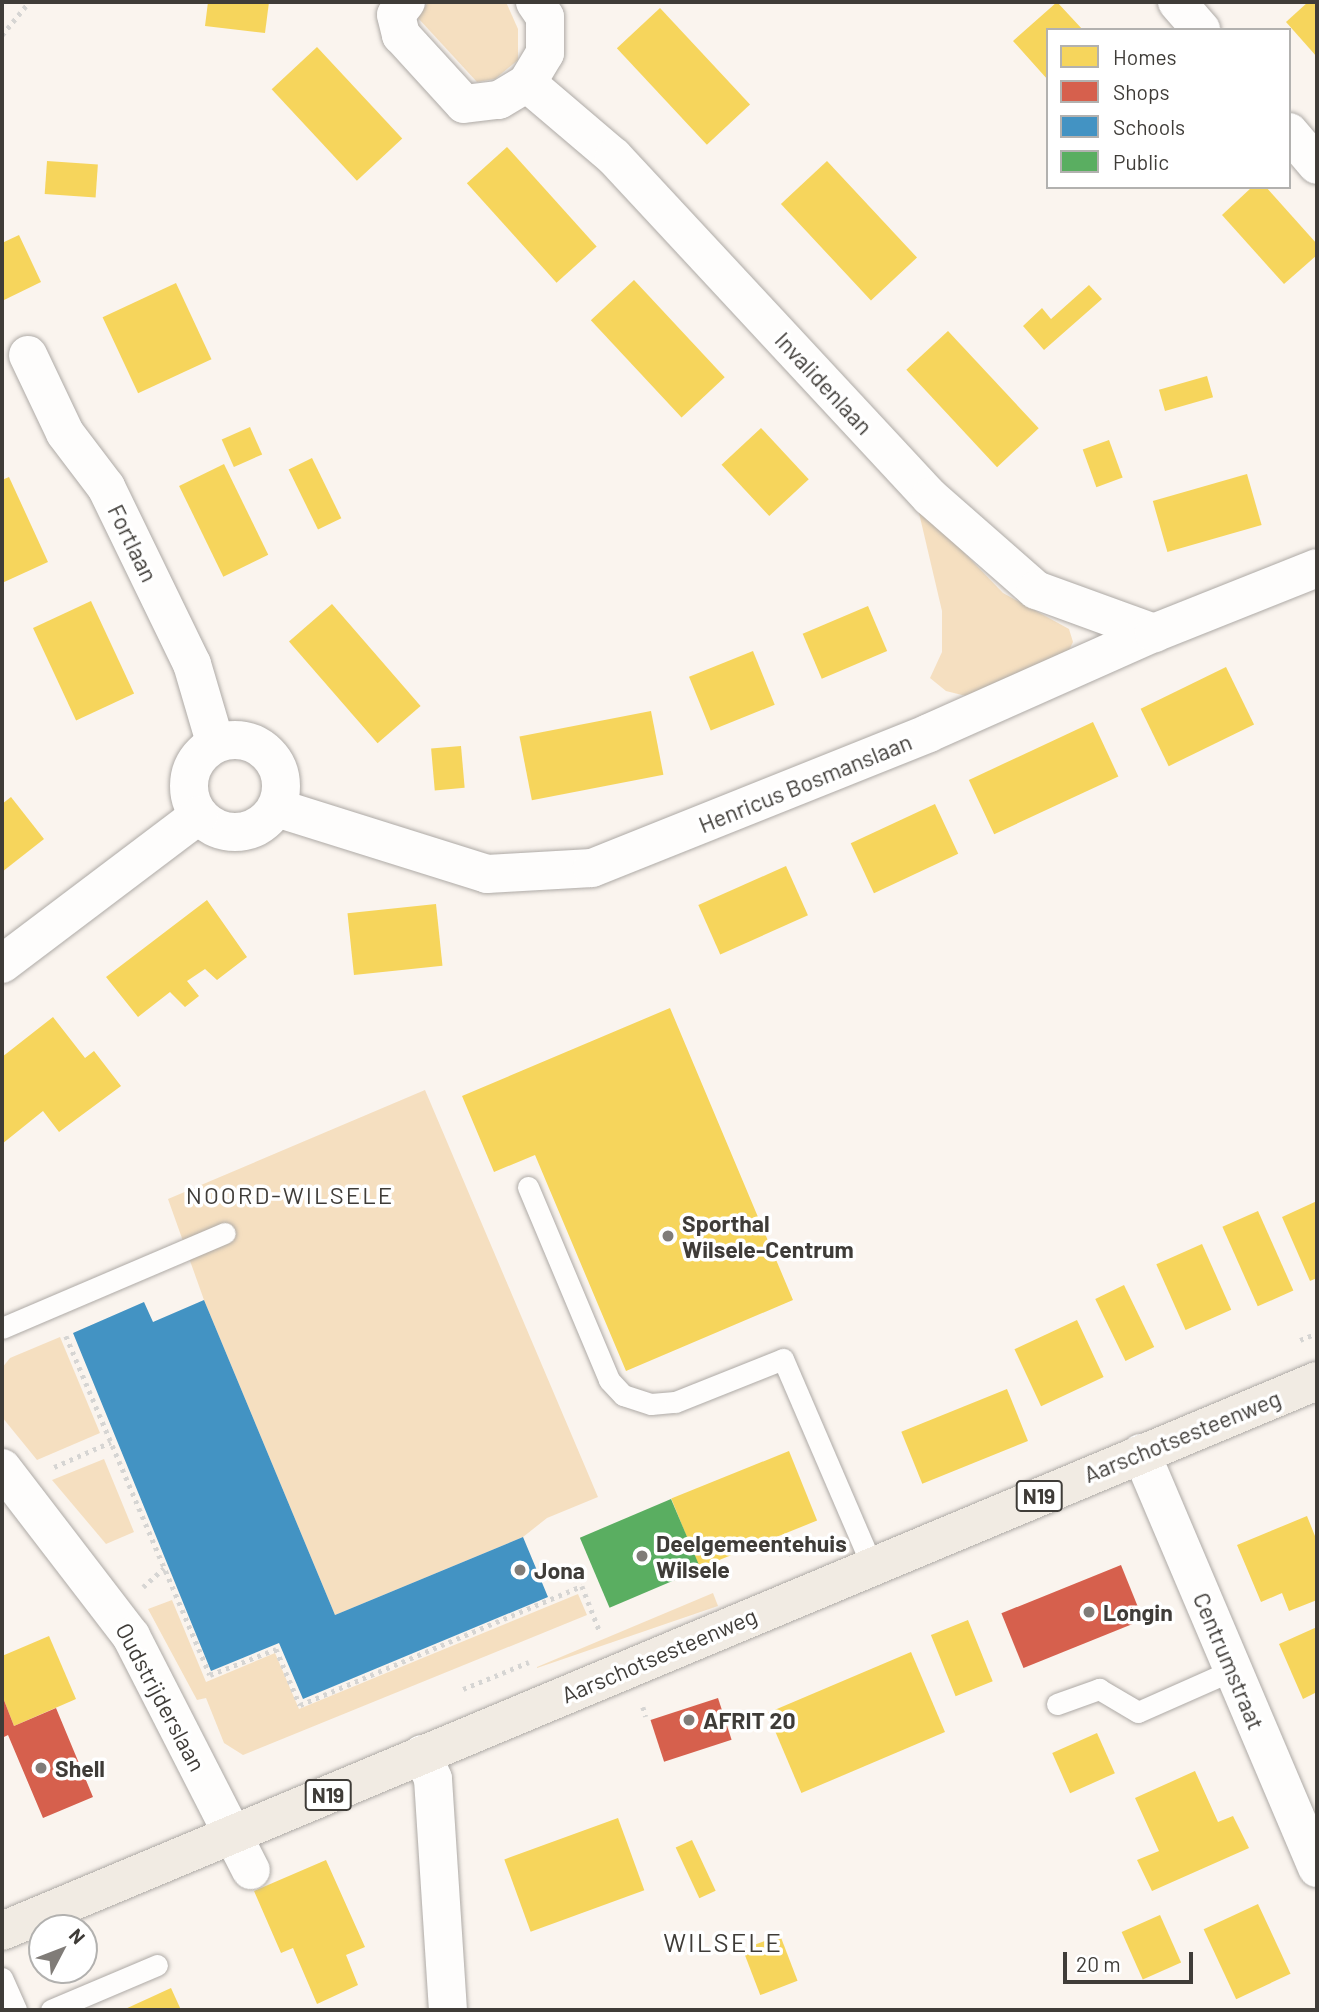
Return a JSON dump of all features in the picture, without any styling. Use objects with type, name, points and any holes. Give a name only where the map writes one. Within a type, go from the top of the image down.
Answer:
[{"type":"main road","name":"Aarschotsesteenweg","points":[[2,1931],[1317,1381]]},
{"type":"street","points":[[406,2],[396,15],[401,35],[464,104],[499,100],[527,83],[545,52],[545,17],[535,2]]},
{"type":"street","points":[[1177,2],[1199,28]]},
{"type":"street","name":"Invalidenlaan","points":[[527,83],[614,157],[930,497],[1036,590],[1154,633]]},
{"type":"street","points":[[1291,134],[1317,165]]},
{"type":"street","name":"Fortlaan","points":[[28,355],[65,433],[106,487],[186,652],[215,742]]},
{"type":"street","name":"Henricus Bosmanslaan","points":[[277,808],[487,874],[592,869],[929,733],[1154,633],[1317,568]]},
{"type":"street","points":[[239,740],[267,752],[281,778],[277,808],[255,828],[240,832],[224,831],[199,815],[190,794],[191,771],[215,742],[239,740]]},
{"type":"street","points":[[2,964],[199,815]]},
{"type":"street","name":"Centrumstraat","points":[[1141,1453],[1317,1868]]},
{"type":"street","name":"Oudstrijderslaan","points":[[8,1476],[131,1636],[251,1870]]},
{"type":"street","points":[[422,1754],[433,1779],[448,2010]]},
{"type":"lane","points":[[528,1187],[609,1380],[623,1395],[651,1404],[676,1402],[783,1359],[872,1566]]},
{"type":"lane","points":[[2,1328],[225,1233]]},
{"type":"lane","points":[[1057,1704],[1099,1689],[1138,1712],[1233,1670]]},
{"type":"lane","points":[[51,2010],[157,1965]]},
{"type":"lane","points":[[2,1978],[16,2010]]},
{"type":"path","points":[[2,35],[29,2]]},
{"type":"path","points":[[53,1306],[211,1675],[276,1649],[300,1705],[569,1589],[582,1586],[600,1632]]},
{"type":"path","points":[[8,1476],[111,1442]]},
{"type":"path","points":[[137,1592],[164,1567]]},
{"type":"shaded area","points":[[428,2],[506,2],[518,29],[518,60],[495,79],[477,82],[418,18]]},
{"type":"shaded area","points":[[923,510],[1003,593],[1069,629],[1073,642],[1067,654],[966,696],[946,691],[930,678],[942,652],[942,611],[919,513]]},
{"type":"shaded area","points":[[425,1090],[598,1497],[547,1518],[523,1537],[335,1615],[204,1300],[168,1199]]},
{"type":"shaded area","points":[[60,1337],[100,1433],[37,1460],[2,1417],[2,1368],[10,1358]]},
{"type":"shaded area","points":[[104,1459],[134,1532],[106,1544],[52,1480]]},
{"type":"shaded area","points":[[713,1593],[718,1606],[537,1668],[537,1667]]},
{"type":"shaded area","points":[[578,1594],[587,1615],[243,1755],[224,1743],[206,1698],[197,1700],[148,1609],[172,1600],[206,1682],[275,1653],[299,1709]]},
{"type":"building: Homes","points":[[208,2],[269,2],[265,33],[205,26]]},
{"type":"building: Homes","points":[[1057,2],[1081,28],[1046,28],[1046,78],[1013,41]]},
{"type":"building: Homes","points":[[1308,2],[1317,2],[1317,57],[1286,22]]},
{"type":"building: Homes","points":[[660,8],[750,105],[707,145],[617,48]]},
{"type":"building: Homes","points":[[317,47],[402,138],[357,181],[272,89]]},
{"type":"building: Homes","points":[[507,147],[597,247],[557,283],[467,183]]},
{"type":"building: Homes","points":[[47,161],[98,165],[96,197],[45,194]]},
{"type":"building: Homes","points":[[827,161],[917,258],[871,301],[781,204]]},
{"type":"building: Homes","points":[[1250,189],[1268,189],[1317,244],[1317,255],[1284,284],[1222,215]]},
{"type":"building: Homes","points":[[19,235],[41,282],[2,301],[2,243]]},
{"type":"building: Homes","points":[[634,280],[725,377],[682,418],[591,320]]},
{"type":"building: Homes","points":[[176,283],[211,359],[138,393],[103,317]]},
{"type":"building: Homes","points":[[1089,285],[1102,299],[1044,350],[1023,326],[1042,308],[1051,319]]},
{"type":"building: Homes","points":[[948,331],[1039,428],[997,467],[906,370]]},
{"type":"building: Homes","points":[[1207,376],[1213,397],[1165,411],[1159,390]]},
{"type":"building: Homes","points":[[250,427],[262,454],[234,467],[222,440]]},
{"type":"building: Homes","points":[[761,428],[809,479],[769,516],[722,465]]},
{"type":"building: Homes","points":[[1109,440],[1123,478],[1096,487],[1083,450]]},
{"type":"building: Homes","points":[[312,458],[341,518],[318,530],[289,469]]},
{"type":"building: Homes","points":[[224,464],[268,555],[223,577],[179,486]]},
{"type":"building: Homes","points":[[1247,474],[1262,525],[1167,552],[1153,501]]},
{"type":"building: Homes","points":[[9,477],[48,562],[2,583],[2,480]]},
{"type":"building: Homes","points":[[91,601],[134,693],[76,720],[33,628]]},
{"type":"building: Homes","points":[[332,604],[421,706],[378,743],[289,641]]},
{"type":"building: Homes","points":[[868,606],[887,651],[822,679],[803,634]]},
{"type":"building: Homes","points":[[753,651],[775,705],[711,731],[689,677]]},
{"type":"building: Homes","points":[[1226,667],[1254,725],[1169,766],[1141,709]]},
{"type":"building: Homes","points":[[651,711],[663,775],[532,800],[519,737]]},
{"type":"building: Homes","points":[[1093,722],[1118,776],[994,834],[969,780]]},
{"type":"building: Homes","points":[[461,746],[465,788],[435,790],[431,749]]},
{"type":"building: Homes","points":[[11,797],[44,839],[2,872],[2,804]]},
{"type":"building: Homes","points":[[935,804],[958,854],[874,893],[851,843]]},
{"type":"building: Homes","points":[[786,866],[808,915],[720,954],[698,905]]},
{"type":"building: Homes","points":[[207,900],[247,957],[217,980],[205,969],[187,981],[199,996],[185,1007],[170,992],[138,1017],[106,977]]},
{"type":"building: Homes","points":[[436,904],[442,966],[354,975],[347,913]]},
{"type":"building: Homes","name":"Sporthal Wilsele-Centrum","points":[[670,1008],[793,1300],[626,1371],[535,1155],[494,1172],[462,1096]]},
{"type":"building: Homes","points":[[53,1017],[85,1058],[94,1051],[121,1086],[59,1132],[43,1111],[2,1144],[2,1057]]},
{"type":"building: Homes","points":[[1317,1201],[1317,1278],[1310,1281],[1282,1217]]},
{"type":"building: Homes","points":[[1258,1211],[1293,1290],[1258,1306],[1222,1227]]},
{"type":"building: Homes","points":[[1202,1244],[1231,1310],[1186,1330],[1156,1264]]},
{"type":"building: Homes","points":[[1124,1285],[1154,1347],[1125,1361],[1095,1299]]},
{"type":"building: Homes","points":[[1077,1320],[1104,1377],[1041,1406],[1014,1349]]},
{"type":"building: Homes","points":[[1007,1389],[1028,1441],[922,1484],[901,1432]]},
{"type":"building: Homes","points":[[789,1451],[817,1521],[699,1568],[671,1499]]},
{"type":"building: Homes","points":[[1307,1516],[1317,1541],[1317,1600],[1289,1611],[1282,1593],[1261,1602],[1237,1545]]},
{"type":"building: Homes","points":[[968,1620],[993,1681],[956,1696],[931,1635]]},
{"type":"building: Homes","points":[[1317,1627],[1317,1692],[1303,1699],[1279,1644]]},
{"type":"building: Homes","points":[[49,1636],[76,1699],[14,1726],[2,1695],[2,1656]]},
{"type":"building: Homes","points":[[911,1652],[945,1732],[801,1793],[767,1713]]},
{"type":"building: Homes","points":[[1097,1733],[1115,1773],[1070,1793],[1052,1753]]},
{"type":"building: Homes","points":[[1195,1771],[1218,1822],[1233,1816],[1249,1848],[1152,1891],[1137,1860],[1159,1851],[1135,1798]]},
{"type":"building: Homes","points":[[618,1818],[644,1890],[531,1932],[504,1859]]},
{"type":"building: Homes","points":[[692,1840],[716,1891],[699,1898],[676,1848]]},
{"type":"building: Homes","points":[[326,1860],[365,1947],[346,1955],[358,1985],[317,2004],[293,1948],[281,1953],[254,1891]]},
{"type":"building: Homes","points":[[1258,1904],[1291,1974],[1236,1999],[1204,1929]]},
{"type":"building: Homes","points":[[1160,1915],[1181,1963],[1143,1980],[1122,1932]]},
{"type":"building: Homes","points":[[780,1935],[798,1981],[760,1995],[743,1949]]},
{"type":"building: Homes","points":[[171,1988],[181,2010],[123,2010]]},
{"type":"building: Shops","points":[[1121,1565],[1143,1620],[1023,1668],[1001,1613]]},
{"type":"building: Shops","points":[[2,1695],[14,1726],[56,1708],[93,1797],[43,1818],[8,1735],[2,1738]]},
{"type":"building: Shops","points":[[718,1698],[732,1740],[664,1762],[650,1720]]},
{"type":"building: Schools","points":[[204,1300],[335,1615],[523,1537],[548,1597],[303,1699],[279,1643],[211,1671],[73,1333],[144,1302],[153,1322]]},
{"type":"building: Public","points":[[671,1499],[701,1569],[610,1608],[580,1538]]},
{"type":"place","name":"Sporthal Wilsele-Centrum","points":[[668,1236]]},
{"type":"place","name":"Deelgemeentehuis Wilsele","points":[[642,1556]]},
{"type":"place","name":"Jona","points":[[520,1570]]},
{"type":"place","name":"Longin","points":[[1089,1612]]},
{"type":"place","name":"AFRIT 20","points":[[689,1720]]},
{"type":"place","name":"Shell","points":[[41,1768]]},
{"type":"district","name":"NOORD-WILSELE","points":[[290,1195]]},
{"type":"district","name":"WILSELE","points":[[723,1942]]}]
